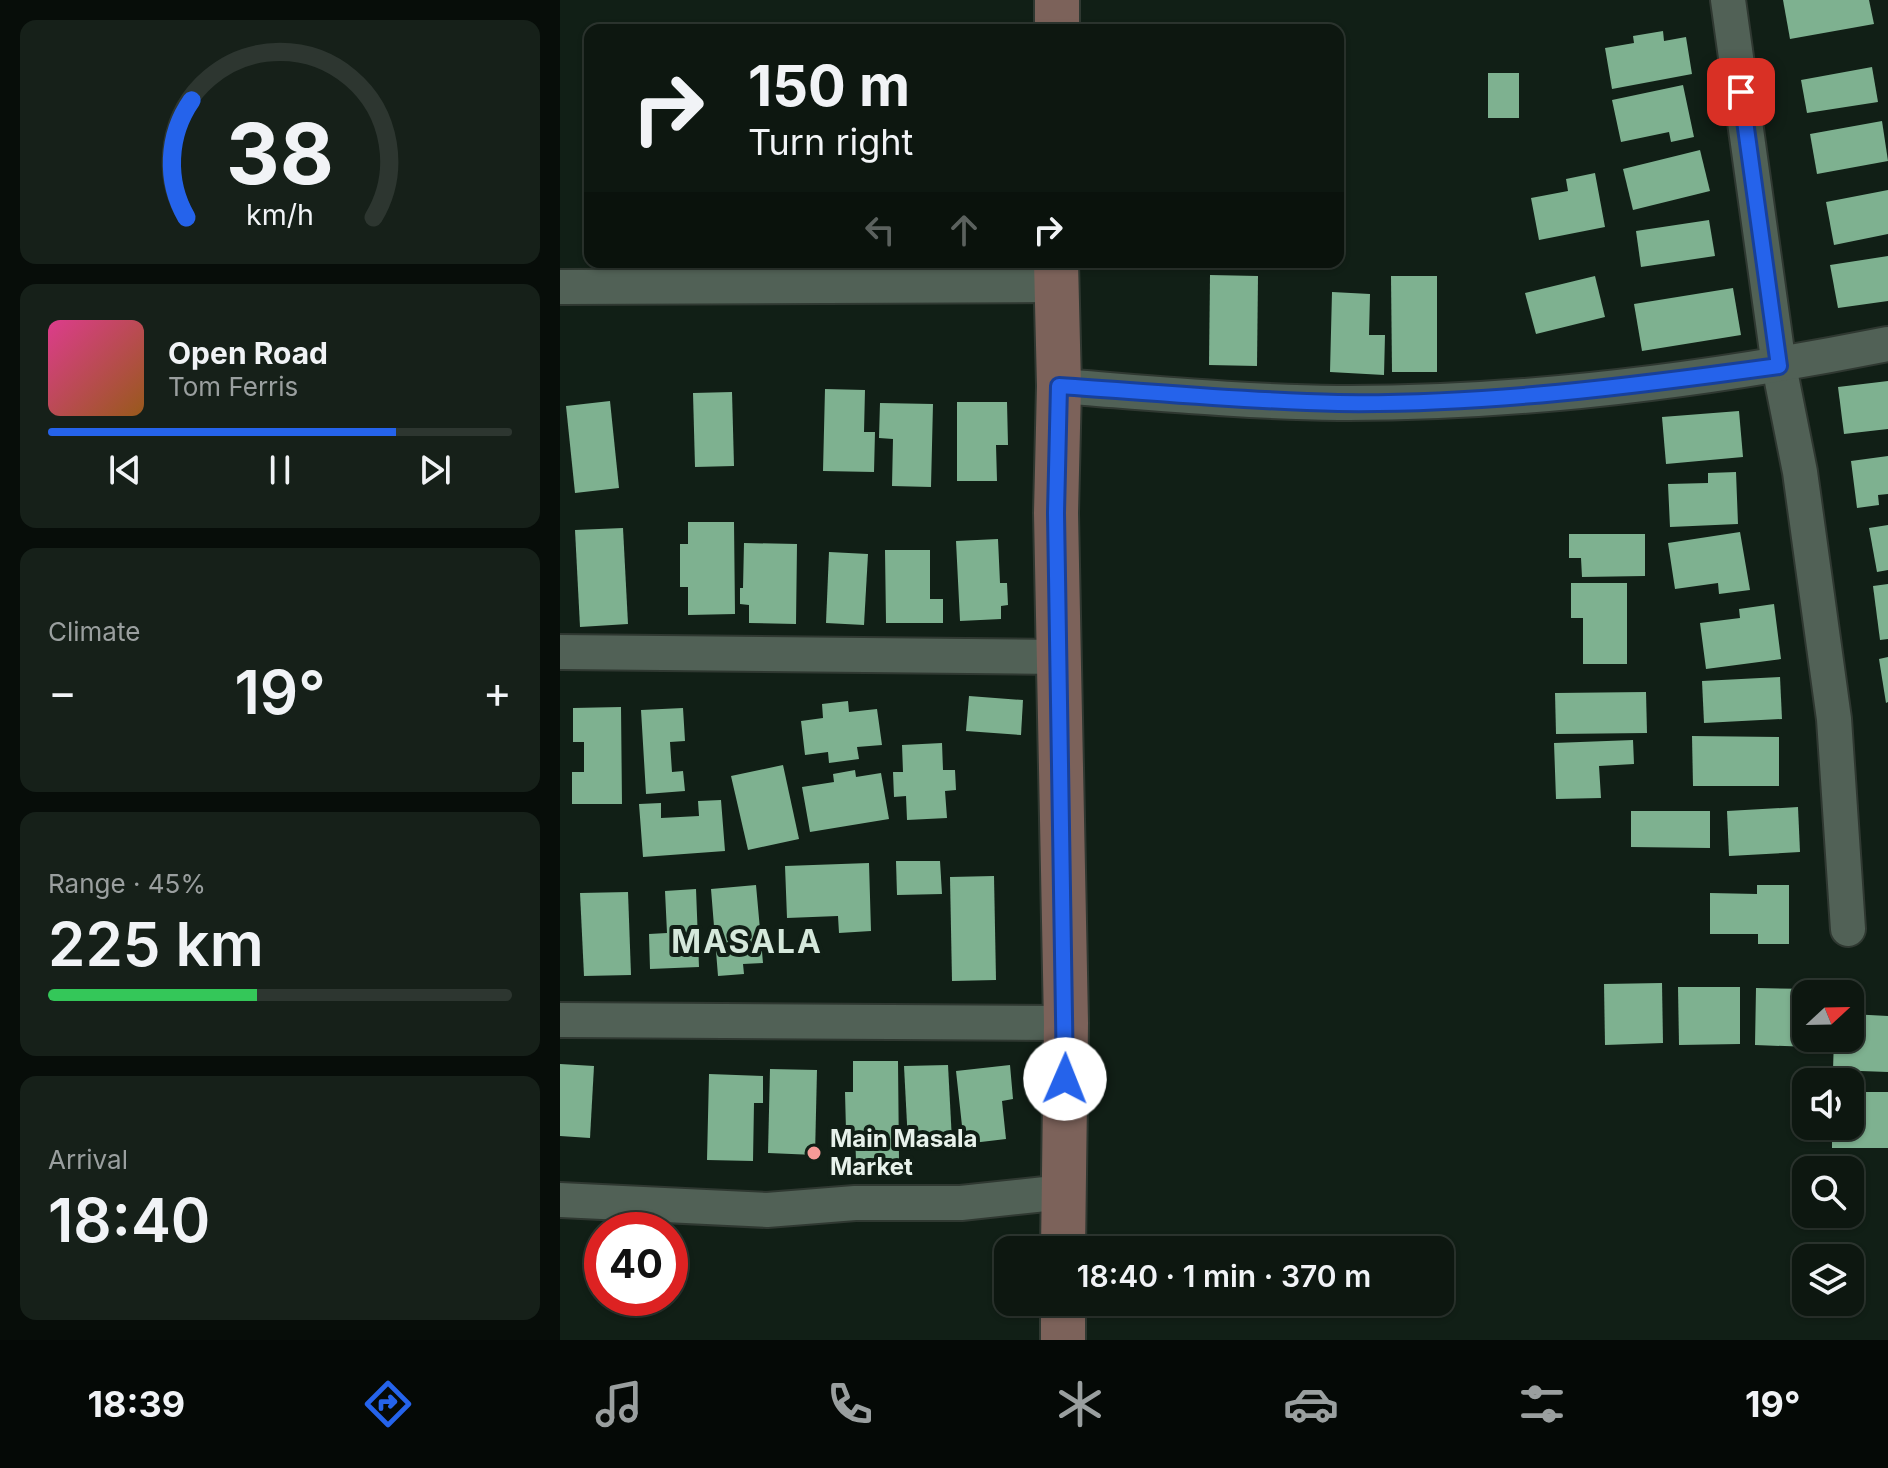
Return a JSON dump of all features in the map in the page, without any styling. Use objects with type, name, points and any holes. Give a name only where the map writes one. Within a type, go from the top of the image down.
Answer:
[{"type":"street","points":[[1057,0],[1057,24]]},
{"type":"street","points":[[1728,0],[1779,366],[1800,472],[1834,719],[1848,929]]},
{"type":"street","points":[[560,287],[1056,274],[1059,386],[1056,513],[1066,1023],[1063,1236]]},
{"type":"street","points":[[1059,386],[1339,403],[1503,398],[1655,383],[1779,366],[1888,344]]},
{"type":"street","points":[[560,652],[1058,657]]},
{"type":"street","points":[[560,1020],[1066,1023]]},
{"type":"street","points":[[560,1200],[767,1210],[855,1203],[961,1203],[1064,1192]]},
{"type":"street","points":[[1063,1316],[1063,1340]]},
{"type":"building","points":[[1783,0],[1869,0],[1874,24],[1790,39]]},
{"type":"building","points":[[1663,31],[1664,41],[1686,37],[1692,74],[1612,89],[1605,48],[1634,43],[1633,36]]},
{"type":"building","points":[[1872,67],[1878,102],[1807,113],[1801,80]]},
{"type":"building","points":[[1488,73],[1519,73],[1519,118],[1488,118]]},
{"type":"building","points":[[1683,85],[1694,137],[1671,142],[1669,132],[1621,142],[1612,100]]},
{"type":"building","points":[[1882,121],[1888,161],[1817,174],[1810,134]]},
{"type":"building","points":[[1700,150],[1710,191],[1633,210],[1623,169]]},
{"type":"building","points":[[1595,173],[1605,227],[1539,240],[1531,198],[1568,191],[1566,179]]},
{"type":"building","points":[[1888,190],[1888,234],[1834,245],[1826,202]]},
{"type":"building","points":[[1709,220],[1715,256],[1641,267],[1636,231]]},
{"type":"building","points":[[1888,256],[1888,301],[1838,308],[1830,265]]},
{"type":"building","points":[[1210,275],[1258,276],[1257,366],[1209,365]]},
{"type":"building","points":[[1391,276],[1437,276],[1437,372],[1392,372]]},
{"type":"building","points":[[1595,276],[1605,317],[1536,334],[1525,293]]},
{"type":"building","points":[[1733,288],[1741,335],[1642,351],[1634,304]]},
{"type":"building","points":[[1332,292],[1370,294],[1369,335],[1385,335],[1384,375],[1330,372]]},
{"type":"building","points":[[1888,381],[1888,429],[1844,434],[1838,387]]},
{"type":"building","points":[[825,389],[865,390],[864,432],[875,432],[874,472],[823,471]]},
{"type":"building","points":[[732,392],[734,466],[695,467],[693,393]]},
{"type":"building","points":[[610,401],[619,488],[575,493],[566,406]]},
{"type":"building","points":[[957,402],[1007,402],[1008,445],[996,445],[997,481],[957,481]]},
{"type":"building","points":[[880,403],[933,404],[931,487],[892,486],[893,439],[879,438]]},
{"type":"building","points":[[1739,411],[1743,457],[1666,464],[1662,417]]},
{"type":"building","points":[[1888,456],[1888,494],[1878,495],[1879,505],[1857,508],[1851,461]]},
{"type":"building","points":[[1736,472],[1738,524],[1670,527],[1668,484],[1708,483],[1708,473]]},
{"type":"building","points":[[688,522],[734,522],[735,614],[688,615],[688,587],[680,587],[680,544],[688,544]]},
{"type":"building","points":[[1888,525],[1888,570],[1877,572],[1869,528]]},
{"type":"building","points":[[623,528],[628,624],[580,627],[575,530]]},
{"type":"building","points":[[1740,532],[1750,590],[1719,594],[1718,583],[1675,589],[1668,543]]},
{"type":"building","points":[[1569,534],[1645,534],[1645,576],[1582,577],[1581,558],[1569,558]]},
{"type":"building","points":[[998,539],[1000,583],[1007,583],[1008,605],[1001,606],[1001,619],[960,621],[956,541]]},
{"type":"building","points":[[744,543],[797,544],[796,624],[749,623],[749,605],[740,604]]},
{"type":"building","points":[[885,550],[930,550],[930,599],[943,599],[943,623],[886,623]]},
{"type":"building","points":[[829,552],[868,554],[864,625],[826,623]]},
{"type":"building","points":[[1571,583],[1627,583],[1627,664],[1583,664],[1583,618],[1571,618]]},
{"type":"building","points":[[1888,584],[1888,639],[1880,640],[1873,586]]},
{"type":"building","points":[[1774,604],[1781,659],[1706,669],[1700,623],[1740,618],[1739,609]]},
{"type":"building","points":[[1888,657],[1888,702],[1886,703],[1879,659]]},
{"type":"building","points":[[1780,677],[1782,719],[1704,723],[1702,681]]},
{"type":"building","points":[[1646,692],[1647,733],[1556,734],[1555,693]]},
{"type":"building","points":[[969,696],[1023,700],[1021,735],[966,731]]},
{"type":"building","points":[[848,701],[849,712],[877,709],[882,745],[857,747],[859,759],[829,763],[828,752],[805,755],[801,721],[823,718],[822,704]]},
{"type":"building","points":[[621,707],[622,804],[572,804],[572,772],[584,772],[584,742],[573,742],[573,708]]},
{"type":"building","points":[[683,708],[685,741],[670,742],[672,772],[683,771],[685,791],[646,794],[641,710]]},
{"type":"building","points":[[1692,736],[1779,737],[1779,786],[1693,786]]},
{"type":"building","points":[[1633,740],[1634,764],[1599,766],[1601,798],[1556,799],[1554,743]]},
{"type":"building","points":[[942,743],[943,770],[955,770],[956,790],[945,791],[947,818],[907,820],[906,796],[894,797],[893,772],[903,772],[902,745]]},
{"type":"building","points":[[783,765],[799,839],[748,850],[731,776]]},
{"type":"building","points":[[855,770],[856,777],[881,773],[889,819],[810,832],[802,787],[834,782],[833,774]]},
{"type":"building","points":[[721,800],[725,851],[643,857],[639,804],[661,803],[661,818],[699,816],[698,801]]},
{"type":"building","points":[[1798,807],[1800,852],[1729,856],[1727,811]]},
{"type":"building","points":[[1631,811],[1710,811],[1710,848],[1631,847]]},
{"type":"building","points":[[896,861],[940,861],[942,894],[897,895]]},
{"type":"building","points":[[869,863],[871,931],[839,933],[838,916],[787,918],[785,866]]},
{"type":"building","points":[[994,876],[996,980],[952,981],[950,877]]},
{"type":"building","points":[[756,885],[763,963],[743,964],[744,974],[718,976],[711,889]]},
{"type":"building","points":[[1757,885],[1789,885],[1789,944],[1758,944],[1758,934],[1710,934],[1710,893],[1757,894]]},
{"type":"building","points":[[696,889],[699,967],[650,969],[649,934],[667,933],[665,891]]},
{"type":"building","points":[[628,892],[631,975],[584,976],[580,893]]},
{"type":"building","points":[[1662,983],[1663,1043],[1605,1045],[1604,984]]},
{"type":"building","points":[[1678,987],[1740,987],[1740,1044],[1679,1045]]},
{"type":"building","points":[[1756,988],[1792,989],[1792,1046],[1755,1045]]},
{"type":"building","points":[[1864,1015],[1888,1016],[1888,1072],[1833,1068],[1834,1052],[1864,1052]]},
{"type":"building","points":[[853,1061],[898,1061],[899,1161],[856,1161],[855,1131],[846,1131],[845,1092],[853,1092]]},
{"type":"building","points":[[560,1064],[594,1066],[590,1138],[560,1136]]},
{"type":"building","points":[[948,1065],[952,1141],[908,1143],[904,1066]]},
{"type":"building","points":[[1010,1065],[1013,1099],[1002,1101],[1006,1139],[964,1144],[956,1071]]},
{"type":"building","points":[[770,1069],[817,1070],[815,1155],[768,1153]]},
{"type":"building","points":[[709,1074],[763,1076],[763,1103],[754,1103],[753,1161],[707,1160]]},
{"type":"building","points":[[1864,1092],[1888,1092],[1888,1148],[1832,1148],[1832,1140],[1864,1140]]},
{"type":"place","name":"Main Masala Market","points":[[814,1153]]},
{"type":"district","name":"MASALA","points":[[747,942]]},
{"type":"route","points":[[1065,1079],[1056,513],[1059,386],[1339,403],[1503,398],[1655,383],[1779,366],[1741,92]]}]
